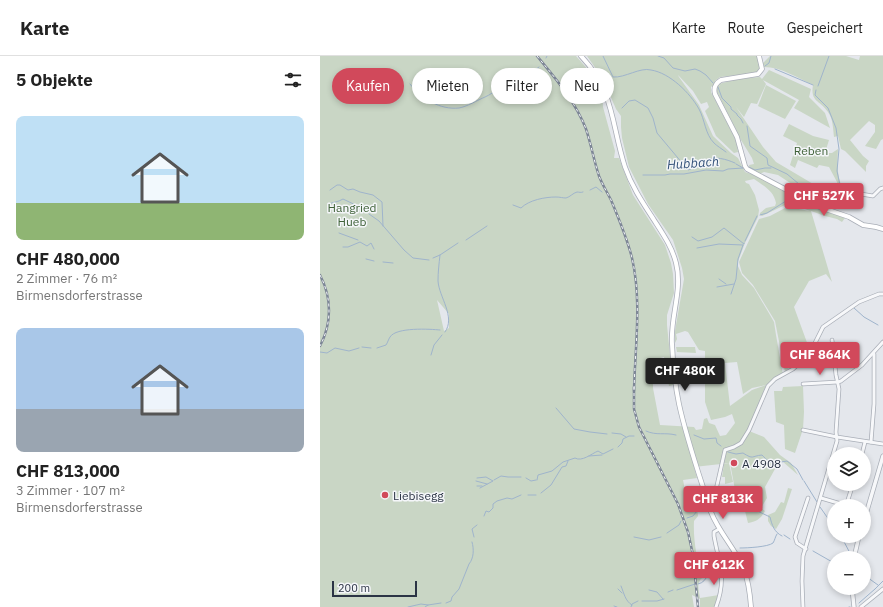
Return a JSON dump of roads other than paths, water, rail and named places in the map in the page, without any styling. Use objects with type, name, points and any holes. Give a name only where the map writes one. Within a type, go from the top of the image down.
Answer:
[{"type":"main road","points":[[581,56],[595,74],[607,96],[613,115],[621,154],[631,181],[643,204],[668,243],[676,261],[678,290],[671,336],[678,398],[709,506],[719,529],[744,569],[749,585],[751,607]]},
{"type":"main road","points":[[759,56],[762,69],[758,74],[722,80],[716,83],[714,90],[738,137],[744,166],[817,206],[849,217],[863,225],[883,229]]},
{"type":"street","points":[[855,193],[873,196],[883,188]]},
{"type":"street","points":[[709,506],[713,503],[725,450],[738,445],[745,437],[768,386],[775,379],[793,369],[803,360],[813,347],[821,330],[826,324],[860,302],[879,294],[883,294]]},
{"type":"street","points":[[803,607],[803,556],[837,441],[836,432],[839,389],[832,340]]},
{"type":"street","points":[[803,384],[838,382],[862,365],[874,354],[883,342]]},
{"type":"street","points":[[871,442],[874,404],[874,354]]},
{"type":"street","points":[[803,430],[883,444]]},
{"type":"street","points":[[864,447],[865,442]]},
{"type":"street","points":[[869,499],[883,458]]},
{"type":"street","points":[[806,549],[797,543],[795,537],[808,498]]},
{"type":"street","points":[[821,498],[827,500]]},
{"type":"street","points":[[716,607],[721,590],[722,579],[714,536],[714,532],[719,529]]},
{"type":"street","points":[[861,607],[883,589]]},
{"type":"street","points":[[853,595],[854,607]]},
{"type":"waterway","points":[[603,56],[613,77],[647,69],[658,72],[672,79],[685,90],[699,109],[711,139],[726,152]]},
{"type":"waterway","points":[[658,56],[664,58],[673,68],[685,71],[695,69],[700,71],[713,83]]},
{"type":"waterway","points":[[765,66],[769,63],[771,56]]},
{"type":"waterway","points":[[818,86],[829,56]]},
{"type":"waterway","points":[[775,69],[813,85]]},
{"type":"waterway","points":[[410,84],[426,99],[438,105],[452,108],[459,108],[468,105],[491,94]]},
{"type":"waterway","points":[[718,87],[722,98],[743,123]]},
{"type":"waterway","points":[[816,90],[815,95],[828,108],[836,128],[839,149],[837,171],[841,190],[840,201]]},
{"type":"waterway","points":[[622,108],[629,101],[635,100],[648,108],[653,118],[657,133],[688,170],[706,160],[713,158],[724,159],[735,163]]},
{"type":"waterway","name":"Hubbach","points":[[747,126],[750,146],[767,158],[768,165],[787,174],[799,184],[807,186],[813,199]]},
{"type":"waterway","name":"Hubbach","points":[[736,164],[743,168]]},
{"type":"waterway","name":"Hubbach","points":[[749,167],[755,170],[771,168]]},
{"type":"waterway","name":"Hubbach","points":[[643,175],[684,174],[706,170],[723,171],[728,169],[743,168]]},
{"type":"waterway","points":[[330,190],[337,185],[340,185],[348,190],[353,189],[373,195],[382,202],[383,226]]},
{"type":"waterway","name":"Hubbach","points":[[590,190],[596,187],[602,192]]},
{"type":"waterway","name":"Hubbach","points":[[513,205],[521,208],[528,203],[542,198],[566,198],[577,192],[583,192]]},
{"type":"waterway","points":[[328,204],[343,199],[364,209],[367,212]]},
{"type":"waterway","points":[[760,215],[767,213],[786,201]]},
{"type":"waterway","name":"Hubbach","points":[[369,214],[379,221],[404,250],[413,258],[429,260]]},
{"type":"waterway","points":[[745,241],[757,216]]},
{"type":"waterway","name":"Hubbach","points":[[466,240],[487,226]]},
{"type":"waterway","points":[[692,237],[698,241],[712,237],[724,228],[744,243]]},
{"type":"waterway","points":[[339,233],[358,240]]},
{"type":"waterway","points":[[343,247],[348,247],[360,242],[367,246],[371,243],[374,249]]},
{"type":"waterway","name":"Hubbach","points":[[433,258],[458,243]]},
{"type":"waterway","points":[[697,248],[719,244],[743,245]]},
{"type":"waterway","points":[[731,294],[736,279],[738,259],[743,245]]},
{"type":"waterway","name":"Hubbach","points":[[440,255],[438,281],[449,320],[445,332]]},
{"type":"waterway","points":[[366,259],[374,261]]},
{"type":"waterway","points":[[383,262],[393,263]]},
{"type":"waterway","points":[[719,279],[726,284]]},
{"type":"waterway","points":[[717,287],[734,284]]},
{"type":"waterway","points":[[854,308],[864,317],[878,325]]},
{"type":"waterway","name":"Hubbach","points":[[377,348],[386,345],[390,337],[399,332],[414,329],[440,330]]},
{"type":"waterway","name":"Hubbach","points":[[431,355],[434,345],[442,335]]},
{"type":"waterway","name":"Hubbach","points":[[362,347],[371,348]]},
{"type":"waterway","name":"Hubbach","points":[[320,352],[327,353],[335,348],[349,351],[359,348]]},
{"type":"waterway","points":[[556,408],[574,429],[607,434]]},
{"type":"waterway","points":[[646,431],[676,435]]},
{"type":"waterway","points":[[612,433],[621,434],[626,437]]},
{"type":"waterway","points":[[694,435],[704,439],[716,438],[717,443],[721,446]]},
{"type":"waterway","points":[[618,447],[622,443],[623,439],[629,436],[634,436]]},
{"type":"waterway","points":[[537,480],[538,475],[552,471],[563,462],[575,458],[581,459],[598,451],[603,454],[613,449]]},
{"type":"waterway","points":[[728,452],[736,454],[743,453],[751,457],[762,455],[769,462],[774,464],[787,461],[797,469],[803,480]]},
{"type":"waterway","points":[[589,456],[602,455]]},
{"type":"waterway","points":[[541,493],[551,485],[562,467],[566,466],[568,461]]},
{"type":"waterway","points":[[494,480],[501,476],[521,477]]},
{"type":"waterway","points":[[477,478],[486,477],[493,481],[480,488]]},
{"type":"waterway","points":[[526,478],[531,481],[536,480]]},
{"type":"waterway","points":[[476,481],[487,484]]},
{"type":"waterway","points":[[804,481],[817,502]]},
{"type":"waterway","points":[[477,486],[482,486]]},
{"type":"waterway","points":[[725,495],[737,493],[742,503],[747,504],[751,508],[770,517],[775,530],[782,536]]},
{"type":"waterway","points":[[484,516],[486,511],[489,512],[493,508],[493,504],[497,501],[507,498],[512,499],[521,495]]},
{"type":"waterway","points":[[528,495],[536,495]]},
{"type":"waterway","points":[[820,507],[827,517]]},
{"type":"waterway","points":[[687,518],[693,516],[697,511]]},
{"type":"waterway","points":[[667,533],[679,525],[681,521]]},
{"type":"waterway","points":[[474,537],[472,529],[477,525]]},
{"type":"waterway","points":[[740,548],[757,547],[773,543],[777,534]]},
{"type":"waterway","points":[[784,535],[790,539]]},
{"type":"waterway","points":[[634,537],[649,540],[661,537]]},
{"type":"waterway","points":[[446,603],[451,601],[452,597],[459,589],[472,559],[472,542]]},
{"type":"waterway","points":[[845,543],[849,551]]},
{"type":"waterway","points":[[813,551],[827,559]]},
{"type":"waterway","points":[[698,584],[704,581],[714,564]]},
{"type":"waterway","points":[[871,580],[878,585]]},
{"type":"waterway","points":[[875,589],[883,581]]},
{"type":"waterway","points":[[677,590],[695,584]]},
{"type":"waterway","points":[[621,586],[626,599],[632,605]]},
{"type":"waterway","points":[[618,589],[622,593]]},
{"type":"waterway","points":[[859,603],[875,589]]},
{"type":"waterway","points":[[649,590],[657,592],[663,599]]},
{"type":"waterway","points":[[668,592],[673,590]]},
{"type":"waterway","points":[[642,601],[657,601],[664,599]]},
{"type":"waterway","points":[[631,607],[632,604],[638,601]]},
{"type":"waterway","points":[[425,607],[428,605],[441,603]]},
{"type":"waterway","points":[[408,607],[421,604],[428,605]]},
{"type":"railway","points":[[537,56],[564,91],[582,119],[599,176],[614,207],[630,251],[637,291],[634,391]]},
{"type":"railway","points":[[320,275],[327,293],[329,310],[327,328],[320,346]]},
{"type":"railway","points":[[634,387],[634,409],[639,427],[678,504],[688,532],[693,555],[698,607]]},
{"type":"place","name":"A 4908","points":[[734,463]]},
{"type":"place","name":"Liebisegg","points":[[385,495]]},
{"type":"park label","name":"Reben","points":[[811,150]]},
{"type":"park label","name":"Hangried Hueb","points":[[352,214]]}]
